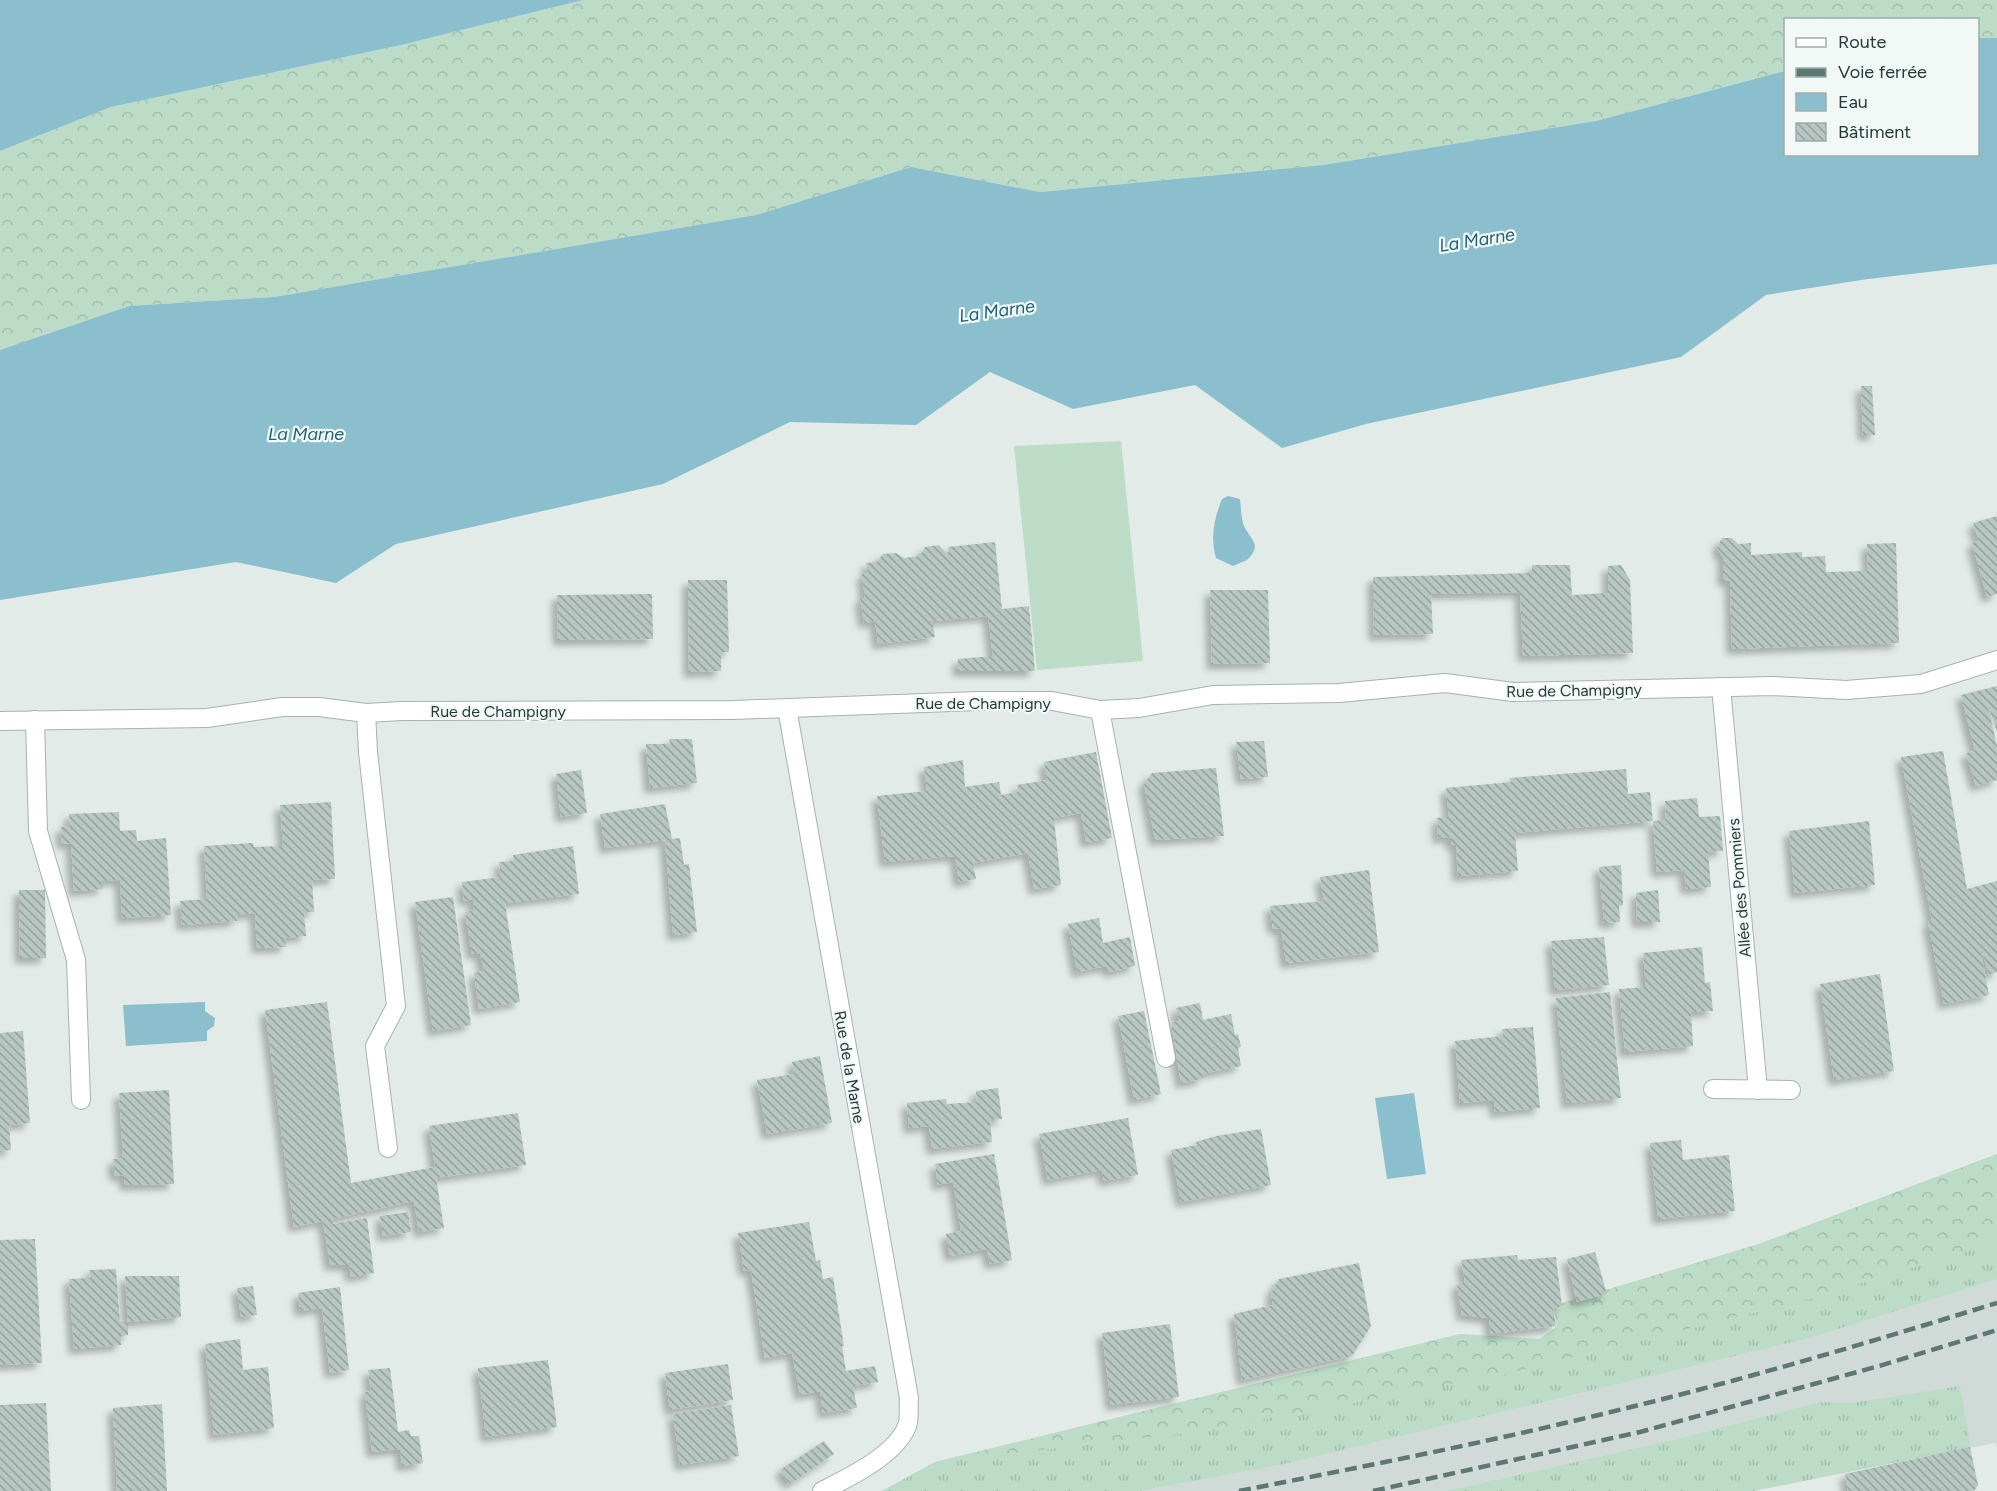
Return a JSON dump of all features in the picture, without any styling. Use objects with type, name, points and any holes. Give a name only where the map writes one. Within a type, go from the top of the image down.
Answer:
[{"type":"street","name":"Rue de Champigny","points":[[0,721],[207,718],[282,707],[319,707],[366,713],[787,708],[1042,701],[1100,710],[1139,708],[1213,695],[1339,693],[1445,683],[1513,692],[1773,686],[1846,690],[1884,689],[1921,684],[1997,660]]},
{"type":"street","name":"Allée des Pommiers","points":[[1721,687],[1758,1090]]},
{"type":"street","name":"Rue de la Marne","points":[[787,708],[909,1398],[907,1426],[895,1444],[858,1473],[822,1491]]},
{"type":"street","points":[[1100,710],[1166,1058]]},
{"type":"street","points":[[366,713],[368,752],[396,1006],[375,1046],[387,1148]]},
{"type":"street","points":[[35,720],[38,831],[76,960],[81,1100]]},
{"type":"street","points":[[1713,1089],[1791,1090]]},
{"type":"shaded area","points":[[1997,1154],[1997,1448],[1995,1443],[1750,1491],[882,1491],[935,1462],[1460,1334],[1540,1339],[1557,1326],[1553,1306],[1759,1244]]},
{"type":"green space","points":[[583,0],[1997,0],[1997,38],[1979,38],[1979,18],[1784,18],[1784,71],[1596,121],[1323,165],[1040,192],[911,167],[756,215],[274,297],[129,306],[0,350],[0,151],[111,107],[401,45]]},
{"type":"green space","points":[[1121,441],[1143,661],[1037,670],[1014,446]]},
{"type":"green space","points":[[1997,1154],[1997,1242],[1809,1299],[1502,1375],[1196,1432],[935,1462],[1460,1334],[1540,1339],[1557,1326],[1553,1306],[1759,1244]]},
{"type":"green space","points":[[1997,1242],[1997,1279],[1813,1337],[1284,1464],[1138,1491],[882,1491],[935,1462],[1196,1432],[1502,1375],[1809,1299]]},
{"type":"green space","points":[[1960,1386],[1971,1447],[1754,1491],[1447,1491],[1682,1438],[1820,1402],[1852,1403]]},
{"type":"water","points":[[0,0],[583,0],[401,45],[111,107],[0,151]]},
{"type":"water","name":"La Marne","points":[[1979,38],[1997,38],[1997,264],[1868,279],[1766,295],[1681,357],[1366,424],[1282,448],[1195,385],[1073,409],[990,372],[916,425],[790,422],[663,484],[396,544],[336,583],[236,562],[0,600],[0,350],[129,306],[274,297],[756,215],[911,167],[1040,192],[1323,165],[1596,121],[1784,71],[1784,156],[1979,156]]},
{"type":"water","points":[[1228,496],[1240,499],[1243,523],[1255,545],[1255,549],[1247,560],[1233,566],[1216,558],[1213,543],[1217,514],[1222,499]]},
{"type":"water","points":[[205,1002],[205,1011],[215,1018],[214,1026],[207,1031],[207,1041],[126,1046],[123,1005]]},
{"type":"water","points":[[1414,1093],[1426,1174],[1387,1179],[1375,1098]]},
{"type":"building","points":[[1861,386],[1872,386],[1875,435],[1863,435]]},
{"type":"building","points":[[1997,516],[1997,594],[1987,597],[1972,543],[1979,541],[1973,523]]},
{"type":"building","points":[[1722,538],[1732,538],[1738,544],[1751,543],[1751,555],[1802,552],[1802,557],[1825,556],[1826,572],[1868,571],[1867,544],[1896,543],[1899,643],[1732,649],[1730,581],[1723,581],[1723,557],[1717,548]]},
{"type":"building","points":[[995,542],[1002,609],[1029,606],[1035,671],[958,671],[958,659],[993,656],[988,616],[932,621],[935,637],[878,644],[875,621],[864,623],[860,598],[865,598],[862,574],[868,573],[866,563],[877,562],[883,554],[896,553],[904,558],[920,556],[925,547],[939,545],[946,553],[949,552],[948,547]]},
{"type":"building","points":[[1532,565],[1570,565],[1572,595],[1608,593],[1608,566],[1621,565],[1630,580],[1633,653],[1523,656],[1520,592],[1431,594],[1433,634],[1374,635],[1373,577],[1532,573]]},
{"type":"building","points":[[688,580],[727,580],[729,652],[721,652],[721,671],[689,672]]},
{"type":"building","points":[[1210,590],[1268,590],[1270,663],[1212,664]]},
{"type":"building","points":[[652,594],[653,639],[558,640],[557,595]]},
{"type":"building","points":[[1997,686],[1997,732],[1986,699],[1997,746],[1997,780],[1976,786],[1966,753],[1975,751],[1961,695]]},
{"type":"building","points":[[669,739],[692,739],[697,783],[650,788],[646,744],[670,744]]},
{"type":"building","points":[[1264,741],[1268,777],[1241,779],[1236,742]]},
{"type":"building","points":[[1943,751],[1967,889],[1997,881],[1997,972],[1989,975],[1979,942],[1989,995],[1944,1004],[1928,922],[1932,921],[1901,757]]},
{"type":"building","points":[[1096,752],[1112,838],[1086,842],[1081,813],[1054,818],[1061,885],[1034,889],[1028,853],[973,863],[976,879],[959,882],[955,856],[885,862],[877,796],[927,791],[924,767],[963,760],[965,787],[999,782],[1001,795],[1018,792],[1017,785],[1047,780],[1044,762]]},
{"type":"building","points":[[1216,768],[1224,836],[1155,840],[1144,784],[1152,773]]},
{"type":"building","points":[[1626,769],[1628,794],[1650,792],[1653,821],[1515,833],[1518,871],[1458,876],[1456,844],[1451,845],[1451,837],[1438,838],[1437,818],[1449,817],[1446,788],[1511,782],[1510,778]]},
{"type":"building","points":[[581,770],[587,813],[561,817],[556,774]]},
{"type":"building","points":[[1697,798],[1699,817],[1720,816],[1723,851],[1708,852],[1711,887],[1686,889],[1684,870],[1657,872],[1653,821],[1666,820],[1665,801]]},
{"type":"building","points":[[331,802],[335,879],[312,880],[314,912],[304,912],[306,936],[285,938],[286,947],[257,948],[255,913],[236,915],[237,921],[182,925],[180,901],[207,899],[204,846],[253,843],[254,847],[283,846],[280,805]]},
{"type":"building","points":[[665,804],[672,839],[680,838],[684,865],[689,864],[697,932],[673,935],[665,840],[605,848],[600,814]]},
{"type":"building","points":[[119,812],[120,831],[136,830],[137,841],[166,838],[171,915],[122,918],[120,880],[102,881],[103,889],[74,891],[71,843],[62,844],[61,827],[70,826],[69,814]]},
{"type":"building","points":[[1869,821],[1875,885],[1795,893],[1789,831]]},
{"type":"building","points":[[573,846],[579,894],[505,903],[520,1002],[479,1009],[474,973],[484,971],[480,953],[472,954],[465,912],[474,910],[473,899],[464,901],[462,882],[501,877],[499,862],[514,861],[513,855]]},
{"type":"building","points":[[1621,865],[1623,905],[1619,906],[1620,922],[1604,923],[1599,867]]},
{"type":"building","points":[[1369,870],[1379,952],[1286,963],[1281,928],[1273,929],[1270,906],[1324,901],[1320,877]]},
{"type":"building","points":[[19,890],[45,890],[46,958],[20,958]]},
{"type":"building","points":[[1658,890],[1660,922],[1637,922],[1636,893]]},
{"type":"building","points":[[453,897],[471,1025],[433,1031],[415,902]]},
{"type":"building","points":[[1099,918],[1103,943],[1130,937],[1135,966],[1109,972],[1107,966],[1077,972],[1068,924]]},
{"type":"building","points":[[1604,937],[1609,985],[1555,990],[1551,941]]},
{"type":"building","points":[[1702,947],[1705,983],[1710,982],[1713,1011],[1691,1012],[1693,1046],[1625,1052],[1619,989],[1646,987],[1643,953]]},
{"type":"building","points":[[1880,974],[1894,1071],[1834,1080],[1820,984]]},
{"type":"building","points":[[1610,992],[1621,1098],[1567,1103],[1556,998]]},
{"type":"building","points":[[327,1002],[351,1183],[435,1167],[429,1126],[518,1113],[526,1165],[436,1178],[444,1228],[419,1232],[414,1201],[332,1219],[333,1224],[367,1218],[374,1273],[351,1277],[349,1265],[330,1265],[323,1221],[294,1227],[265,1010]]},
{"type":"building","points":[[1200,1003],[1203,1020],[1231,1014],[1235,1035],[1238,1034],[1241,1047],[1238,1048],[1241,1066],[1202,1074],[1203,1079],[1181,1083],[1171,1022],[1179,1021],[1176,1008]]},
{"type":"building","points":[[1144,1011],[1161,1094],[1134,1100],[1118,1016]]},
{"type":"building","points":[[1533,1027],[1540,1108],[1495,1112],[1494,1100],[1460,1103],[1455,1041],[1503,1036],[1502,1029]]},
{"type":"building","points":[[23,1031],[30,1123],[9,1125],[11,1150],[0,1151],[0,1033]]},
{"type":"building","points":[[820,1056],[832,1123],[767,1134],[757,1080],[794,1074],[792,1062]]},
{"type":"building","points":[[998,1088],[1002,1119],[990,1120],[992,1142],[932,1149],[929,1126],[909,1128],[907,1103],[946,1099],[947,1104],[977,1102],[976,1091]]},
{"type":"building","points":[[169,1090],[174,1184],[125,1185],[124,1175],[115,1176],[113,1159],[123,1158],[119,1093]]},
{"type":"building","points":[[1128,1118],[1138,1175],[1104,1181],[1102,1170],[1048,1180],[1039,1134]]},
{"type":"building","points":[[1261,1129],[1271,1185],[1181,1202],[1171,1150],[1197,1145],[1196,1142],[1216,1136]]},
{"type":"building","points":[[1681,1140],[1683,1160],[1729,1155],[1735,1211],[1658,1219],[1650,1143]]},
{"type":"building","points":[[994,1154],[1012,1260],[990,1264],[987,1249],[950,1256],[946,1234],[961,1231],[953,1182],[938,1185],[935,1164]]},
{"type":"building","points":[[408,1212],[411,1232],[383,1236],[380,1216]]},
{"type":"building","points":[[809,1222],[816,1261],[820,1260],[823,1279],[833,1277],[846,1371],[875,1366],[878,1382],[853,1386],[857,1408],[823,1413],[820,1391],[800,1395],[792,1353],[765,1358],[751,1270],[744,1271],[738,1233]]},
{"type":"building","points":[[35,1239],[42,1363],[0,1365],[0,1240]]},
{"type":"building","points":[[1595,1252],[1607,1294],[1577,1302],[1567,1259]]},
{"type":"building","points":[[1517,1255],[1518,1260],[1556,1257],[1562,1306],[1553,1309],[1556,1326],[1491,1334],[1489,1318],[1462,1315],[1457,1284],[1465,1282],[1461,1260]]},
{"type":"building","points":[[1359,1263],[1371,1326],[1352,1356],[1242,1380],[1234,1314],[1273,1305],[1271,1293],[1279,1279]]},
{"type":"building","points":[[116,1269],[120,1322],[128,1322],[128,1335],[121,1336],[121,1345],[74,1349],[69,1279],[90,1278],[89,1270]]},
{"type":"building","points":[[125,1276],[179,1276],[181,1317],[128,1322]]},
{"type":"building","points":[[253,1286],[257,1315],[241,1317],[237,1288]]},
{"type":"building","points":[[340,1287],[349,1370],[330,1373],[322,1308],[300,1311],[298,1293]]},
{"type":"building","points":[[1170,1324],[1179,1397],[1111,1405],[1102,1333]]},
{"type":"building","points":[[240,1339],[243,1370],[268,1367],[274,1428],[214,1435],[205,1344]]},
{"type":"building","points":[[548,1360],[557,1427],[486,1437],[478,1368]]},
{"type":"building","points":[[728,1364],[733,1400],[670,1410],[665,1373]]},
{"type":"building","points":[[390,1368],[398,1432],[409,1430],[411,1436],[419,1436],[423,1463],[402,1466],[400,1449],[372,1452],[365,1392],[371,1391],[368,1370]]},
{"type":"building","points":[[46,1403],[51,1491],[0,1491],[0,1405]]},
{"type":"building","points":[[162,1404],[167,1491],[117,1491],[113,1408]]},
{"type":"building","points":[[731,1405],[739,1456],[680,1465],[673,1414]]},
{"type":"building","points":[[824,1441],[834,1454],[790,1484],[780,1470]]},
{"type":"building","points":[[1970,1447],[1978,1485],[1974,1491],[1848,1491],[1845,1474]]},
{"type":"railway","points":[[1239,1491],[1487,1441],[1635,1406],[1817,1357],[1997,1303]]},
{"type":"railway","points":[[1373,1491],[1640,1432],[1879,1366],[1997,1330]]}]
